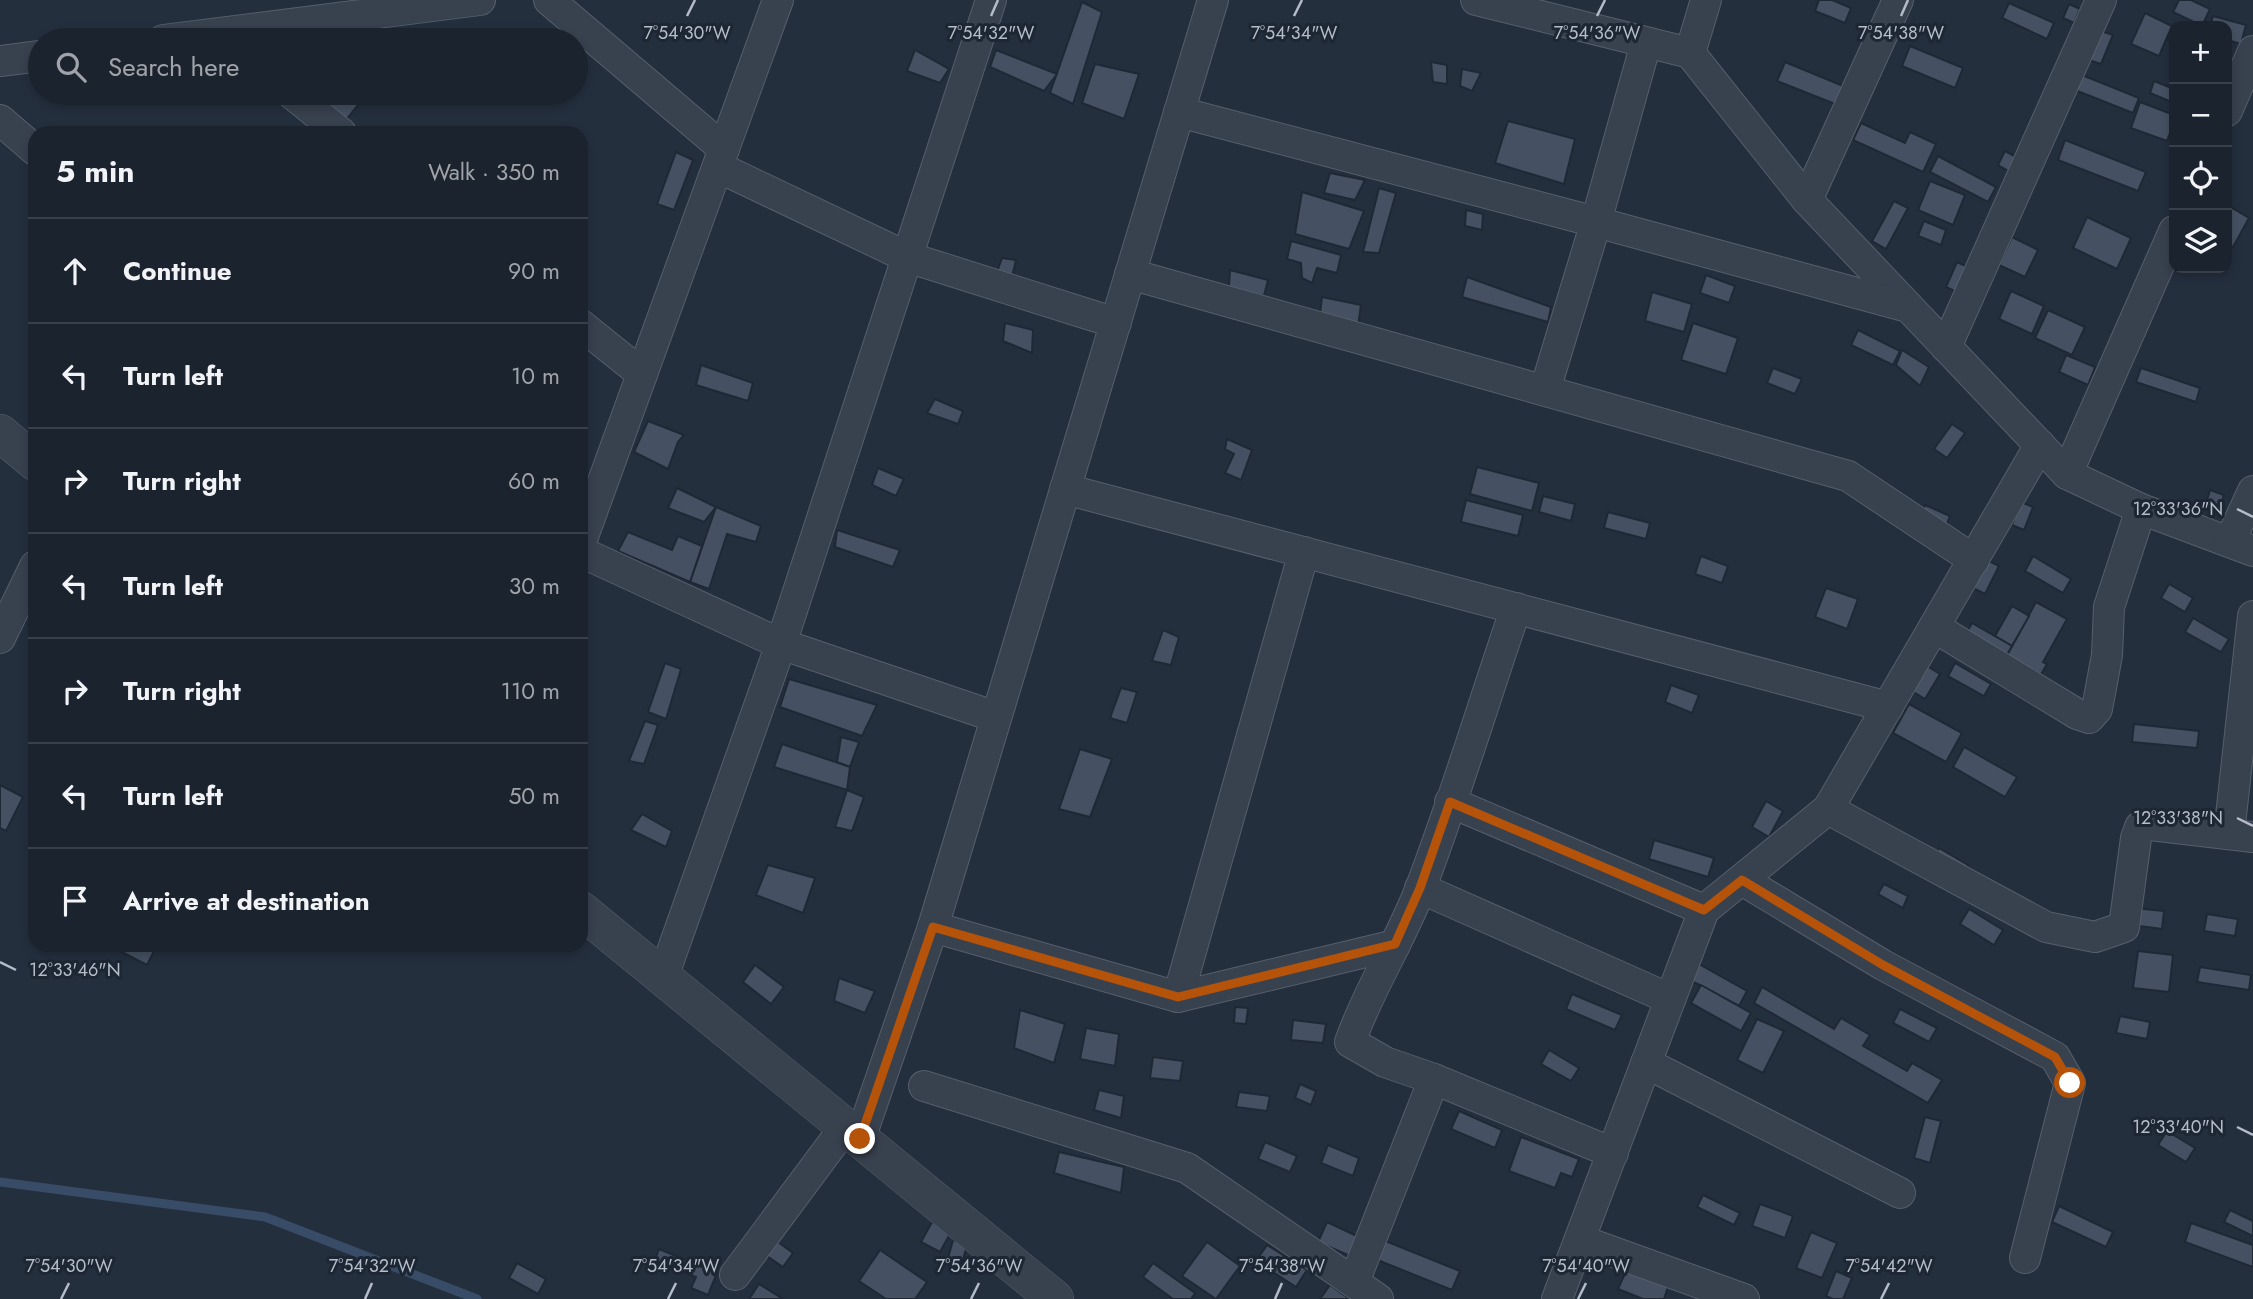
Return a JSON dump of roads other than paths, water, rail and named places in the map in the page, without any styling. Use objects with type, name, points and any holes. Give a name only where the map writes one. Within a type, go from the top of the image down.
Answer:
[{"type":"street","points":[[284,28],[480,0]]},
{"type":"street","points":[[549,0],[579,28]]},
{"type":"street","points":[[588,523],[778,0]]},
{"type":"street","points":[[663,977],[781,644],[991,0]]},
{"type":"street","points":[[735,1275],[852,1133],[933,927],[1213,0]]},
{"type":"street","points":[[1476,0],[1690,53],[1807,200],[2067,474],[2141,509],[2241,546],[2253,491]]},
{"type":"street","points":[[1690,53],[1706,0]]},
{"type":"street","points":[[1807,200],[1898,0]]},
{"type":"street","points":[[1946,347],[2101,0]]},
{"type":"street","points":[[588,36],[721,158],[907,257],[1116,323]]},
{"type":"street","points":[[1545,390],[1646,43]]},
{"type":"street","points":[[2232,99],[2253,51]]},
{"type":"street","points":[[0,61],[28,58]]},
{"type":"street","points":[[306,105],[332,126]]},
{"type":"street","points":[[1179,112],[1909,307]]},
{"type":"street","points":[[0,120],[28,144]]},
{"type":"street","points":[[2067,474],[2169,241]]},
{"type":"street","points":[[1130,274],[1848,476],[1974,560]]},
{"type":"street","points":[[588,331],[642,374]]},
{"type":"street","points":[[0,433],[28,456]]},
{"type":"street","points":[[1557,1299],[1704,910],[1828,809],[2040,445]]},
{"type":"street","points":[[1065,489],[1888,707]]},
{"type":"street","points":[[1934,627],[2077,714],[2089,718],[2097,709],[2107,655],[2109,607],[2141,509]]},
{"type":"street","points":[[1178,997],[1304,552]]},
{"type":"street","points":[[588,555],[781,644],[996,717]]},
{"type":"street","points":[[0,638],[28,580]]},
{"type":"street","points":[[1516,608],[1420,888],[1361,1009],[1350,1042],[1385,1062],[1434,1079],[1613,1153]]},
{"type":"street","points":[[1828,809],[2046,927],[2095,937],[2124,927],[2136,838],[2140,827],[2150,825],[2241,836],[2253,616]]},
{"type":"street","points":[[1450,802],[1704,910]]},
{"type":"street","points":[[1742,880],[1883,965],[2055,1057],[2070,1083],[2025,1258]]},
{"type":"street","points":[[1420,888],[1670,999]]},
{"type":"street","points":[[588,916],[1055,1299]]},
{"type":"street","points":[[933,927],[1178,997],[1395,944]]},
{"type":"street","points":[[1646,1063],[1900,1193]]},
{"type":"street","points":[[1354,1282],[1434,1079]]},
{"type":"street","points":[[925,1086],[1187,1168],[1378,1299]]},
{"type":"street","points":[[1580,1240],[1744,1299]]},
{"type":"waterway","points":[[0,1182],[265,1217],[477,1299]]}]
